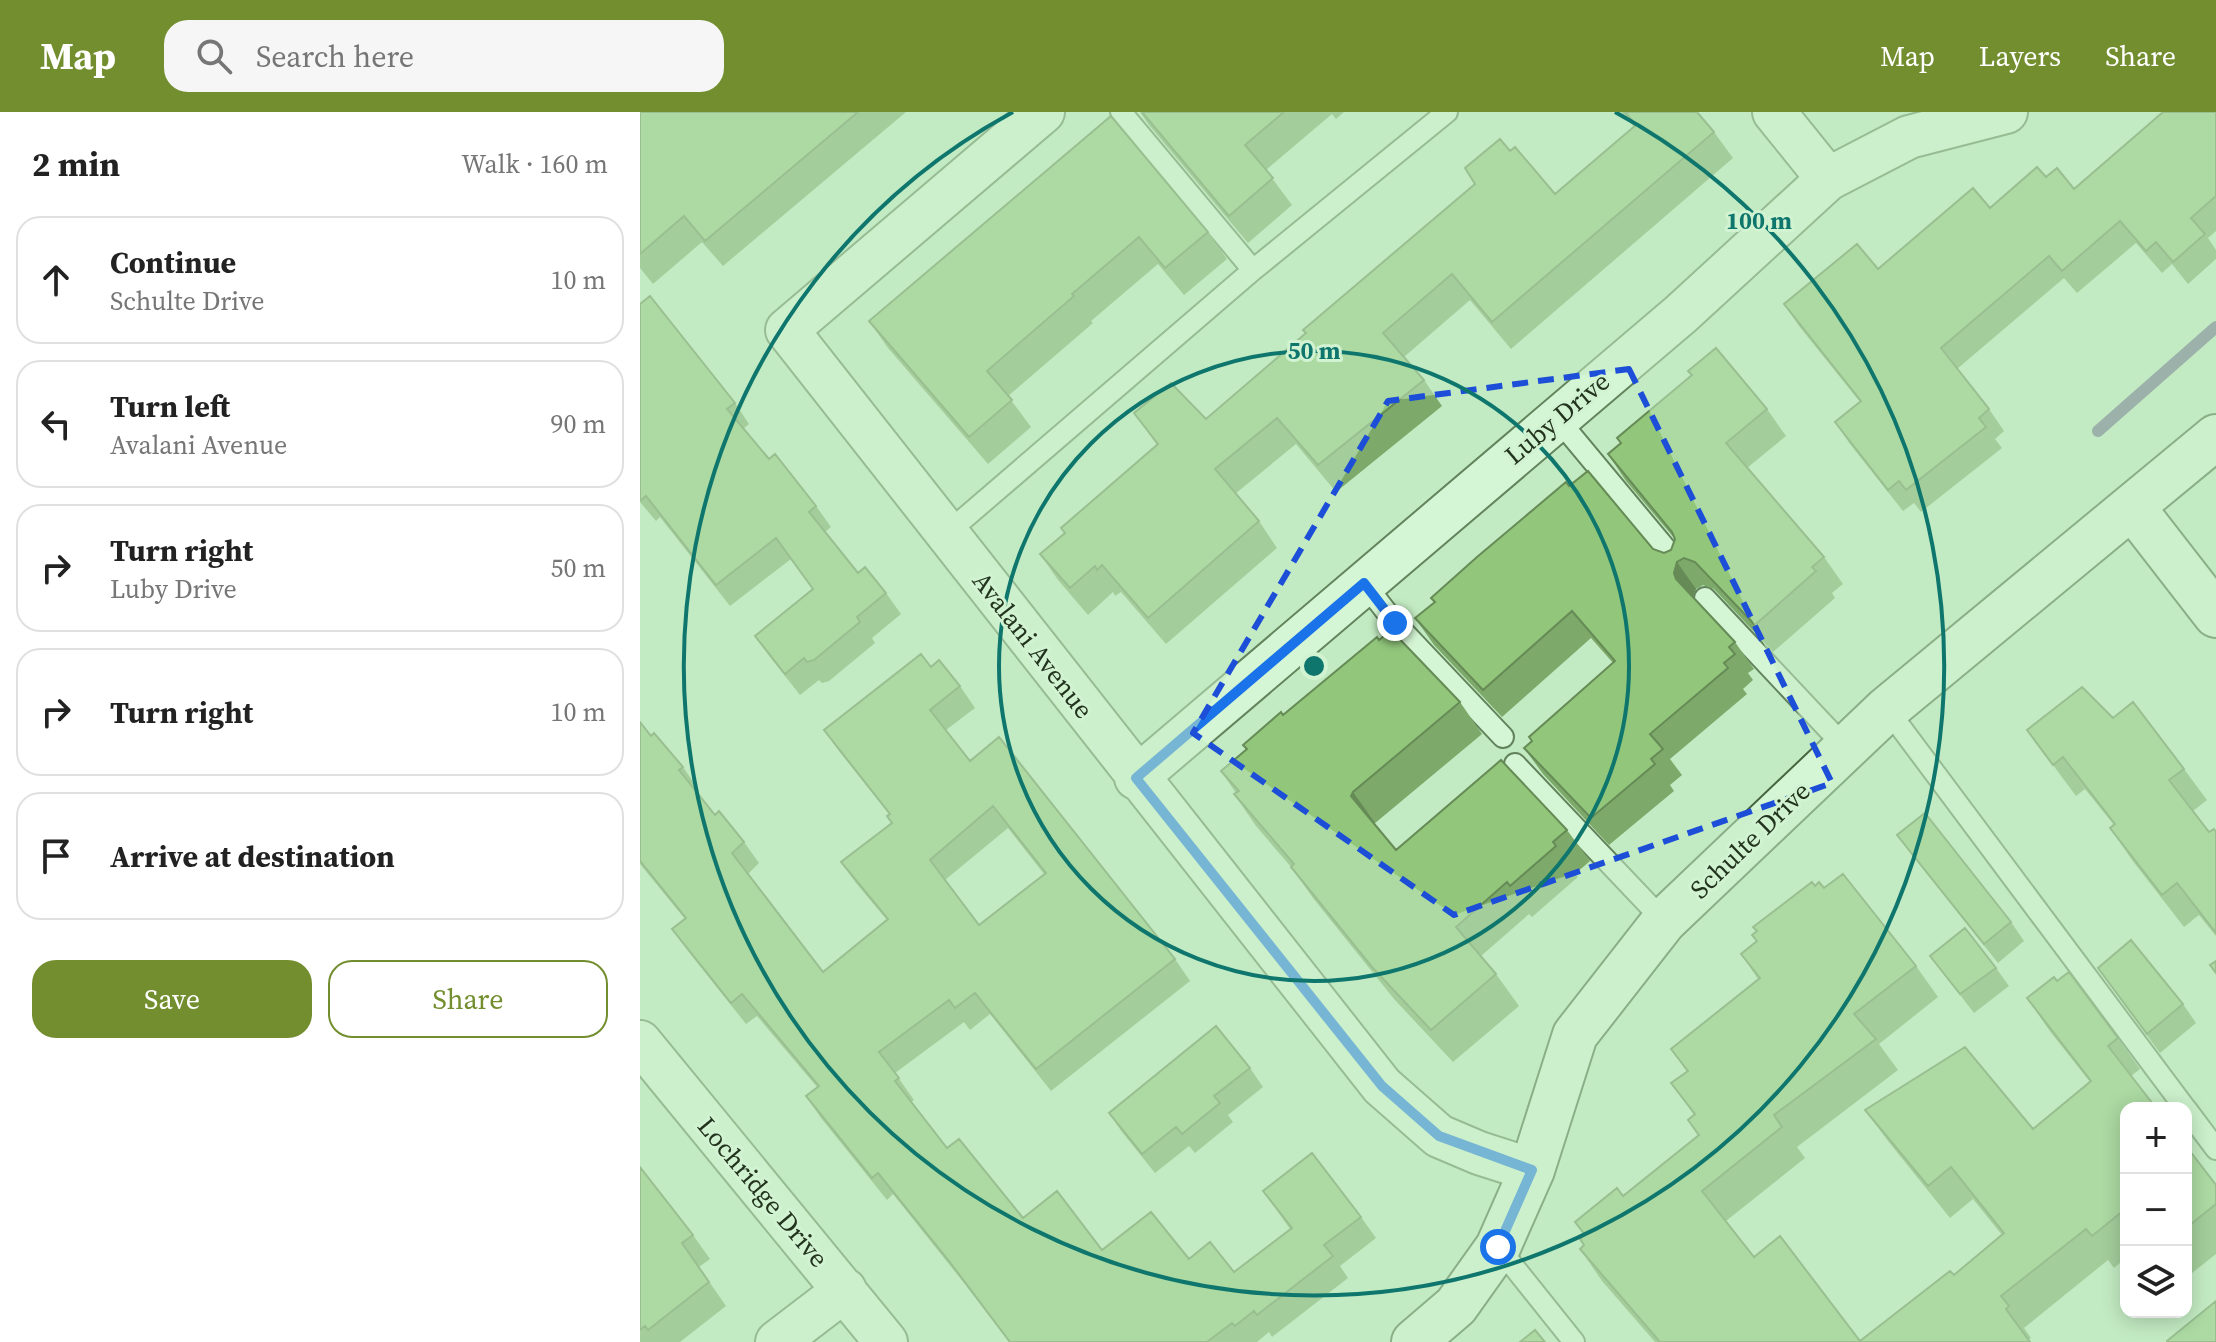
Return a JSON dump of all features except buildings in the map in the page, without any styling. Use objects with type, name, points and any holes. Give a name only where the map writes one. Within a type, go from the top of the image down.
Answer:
[{"type":"street","name":"Avalani Avenue","points":[[1043,112],[787,330],[1136,778],[1382,1086],[1439,1136],[1532,1170]]},
{"type":"street","points":[[1774,112],[1828,179]]},
{"type":"street","name":"Luby Drive","points":[[1136,778],[1556,417],[1681,314],[1828,179],[1909,137],[2006,112]]},
{"type":"street","name":"Schulte Drive","points":[[1414,1342],[1456,1306],[1498,1247],[1532,1170],[1575,1035],[1664,921],[1887,709],[2216,437]]},
{"type":"street","points":[[2133,508],[2216,615]]},
{"type":"street","name":"Lochridge Drive","points":[[640,1042],[886,1342]]},
{"type":"street","points":[[777,1342],[845,1290]]},
{"type":"lane","points":[[1121,112],[1253,270]]},
{"type":"lane","points":[[946,534],[1253,270],[1447,112]]},
{"type":"lane","points":[[1556,417],[1681,567]]},
{"type":"lane","points":[[1364,583],[1395,623],[1503,737]]},
{"type":"lane","points":[[1705,598],[1846,748]]},
{"type":"lane","points":[[1887,709],[2181,1102]]},
{"type":"lane","points":[[1515,764],[1664,921]]},
{"type":"lane","points":[[2192,1117],[2216,1149]]},
{"type":"lane","points":[[1498,1247],[1574,1342]]},
{"type":"highlighted area","points":[[1629,369],[1832,783],[1454,915],[1193,733],[1388,401]]},
{"type":"waterway","points":[[2098,431],[2216,327]]},
{"type":"route","points":[[1395,623],[1364,583],[1136,778],[1382,1086],[1439,1136],[1532,1170],[1498,1247]]}]
